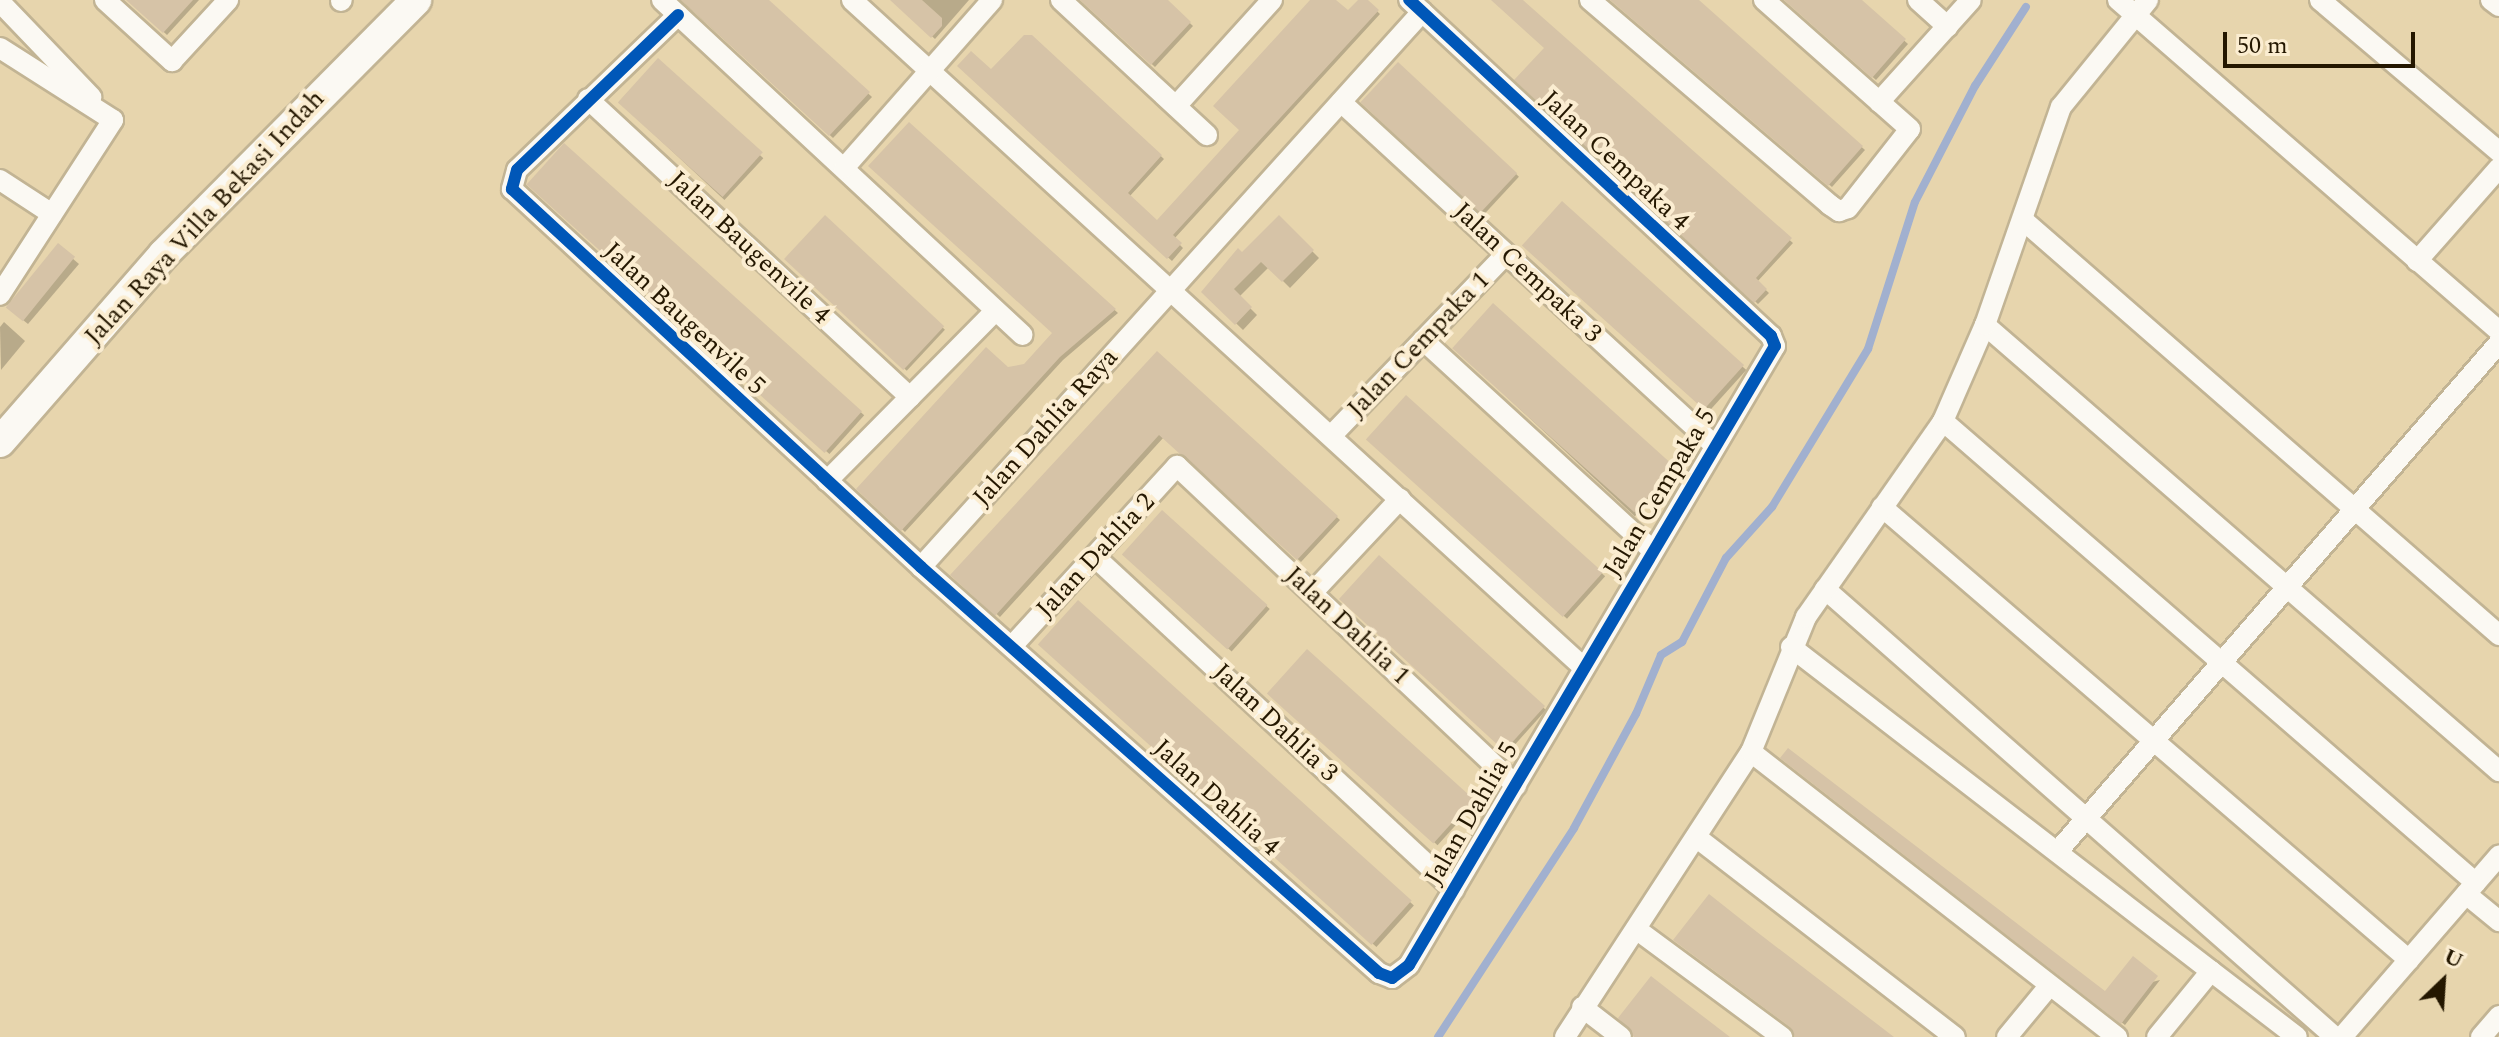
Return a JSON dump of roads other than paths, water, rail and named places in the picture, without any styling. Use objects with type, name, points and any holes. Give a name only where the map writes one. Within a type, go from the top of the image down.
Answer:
[{"type":"main road","name":"Jalan Raya Villa Bekasi Indah","points":[[0,442],[164,254],[416,0]]},
{"type":"street","points":[[105,0],[172,61],[228,0]]},
{"type":"street","points":[[662,0],[1022,335]]},
{"type":"street","points":[[852,0],[928,73],[1170,289],[1582,666]]},
{"type":"street","points":[[844,168],[992,0]]},
{"type":"street","points":[[1061,0],[1207,135]]},
{"type":"street","points":[[1590,0],[1839,211],[1848,208],[1910,129],[1764,0]]},
{"type":"street","points":[[1918,0],[1948,27]]},
{"type":"street","points":[[1879,102],[1971,0]]},
{"type":"street","points":[[2118,0],[2141,7],[2417,261],[2499,331]]},
{"type":"street","points":[[2320,0],[2499,152]]},
{"type":"street","points":[[2491,0],[2499,6]]},
{"type":"street","points":[[0,2],[113,120]]},
{"type":"street","points":[[1176,106],[1258,5]]},
{"type":"street","name":"Jalan Dahlia Raya","points":[[921,567],[1341,102],[1415,6]]},
{"type":"street","name":"Jalan Cempaka 4","points":[[1415,6],[1775,343]]},
{"type":"street","points":[[1565,1037],[1751,752],[1791,647],[1825,589],[1943,421],[1985,325],[2066,96],[2141,7]]},
{"type":"street","points":[[588,99],[678,15]]},
{"type":"street","points":[[0,48],[113,120]]},
{"type":"street","name":"Jalan Baugenvile 5","points":[[588,99],[517,170],[512,189],[921,567]]},
{"type":"street","name":"Jalan Baugenvile 4","points":[[588,99],[910,397]]},
{"type":"street","name":"Jalan Cempaka 3","points":[[1341,102],[1713,444]]},
{"type":"street","points":[[0,295],[113,120]]},
{"type":"street","points":[[2417,261],[2499,168]]},
{"type":"street","points":[[0,180],[52,214]]},
{"type":"street","points":[[2023,220],[2499,635]]},
{"type":"street","name":"Jalan Cempaka 1","points":[[1331,436],[1506,254]]},
{"type":"street","points":[[827,481],[994,312]]},
{"type":"street","points":[[1985,325],[2499,771]]},
{"type":"street","points":[[1423,340],[1651,549]]},
{"type":"street","name":"Jalan Cempaka 5","points":[[1582,666],[1775,343]]},
{"type":"street","points":[[2058,851],[2499,343]]},
{"type":"street","points":[[1943,421],[2223,662],[2471,888],[2499,921]]},
{"type":"street","name":"Jalan Dahlia 2","points":[[1013,645],[1096,558],[1177,466]]},
{"type":"street","name":"Jalan Dahlia 1","points":[[1177,466],[1516,786]]},
{"type":"street","points":[[1312,593],[1400,499]]},
{"type":"street","points":[[1882,507],[2409,960]]},
{"type":"street","name":"Jalan Dahlia 3","points":[[1096,558],[1454,889]]},
{"type":"street","name":"Jalan Dahlia 4","points":[[921,567],[1013,645],[1379,973],[1392,978]]},
{"type":"street","points":[[1825,589],[2335,1037]]},
{"type":"street","points":[[1791,647],[2297,1037]]},
{"type":"street","name":"Jalan Dahlia 5","points":[[1392,978],[1409,965],[1516,786],[1582,666]]},
{"type":"street","points":[[1751,752],[2117,1037]]},
{"type":"street","points":[[1696,837],[1955,1037]]},
{"type":"street","points":[[2342,1037],[2499,856]]},
{"type":"street","points":[[1636,929],[1782,1037]]},
{"type":"street","points":[[2157,1037],[2211,971]]},
{"type":"street","points":[[2007,1037],[2050,985]]},
{"type":"street","points":[[1582,1007],[1621,1037]]},
{"type":"street","points":[[2481,1037],[2499,1016]]},
{"type":"waterway","points":[[1438,1037],[1574,828],[1636,714],[1661,655],[1682,642],[1726,558],[1772,507],[1868,349],[1915,202],[1975,86],[2026,7]]}]
